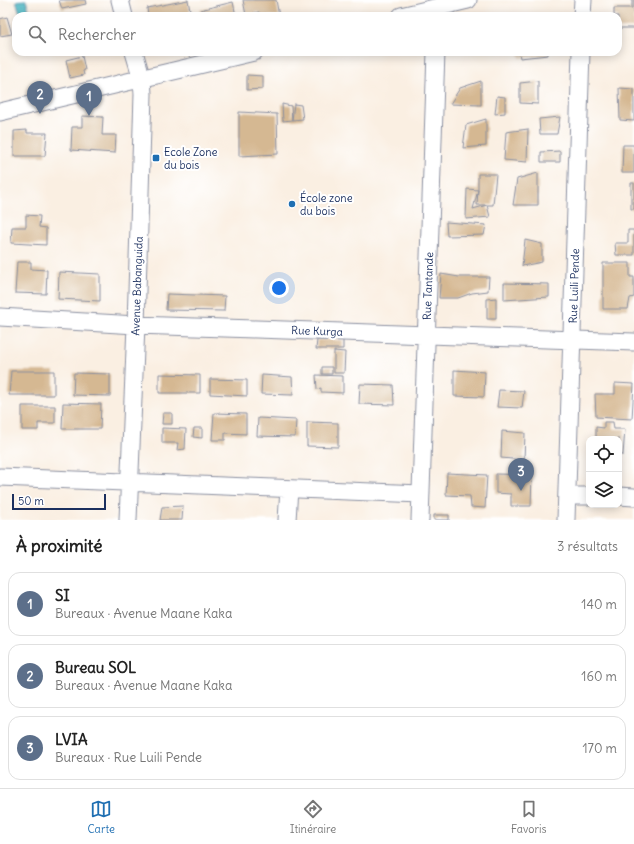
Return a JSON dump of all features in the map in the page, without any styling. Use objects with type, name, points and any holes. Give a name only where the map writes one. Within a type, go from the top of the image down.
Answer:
[{"type":"street","points":[[120,0],[123,12]]},
{"type":"street","points":[[438,11],[468,0]]},
{"type":"street","points":[[582,12],[583,0]]},
{"type":"street","name":"Avenue Babanguida","points":[[128,520],[136,325],[142,79],[135,56]]},
{"type":"street","points":[[0,112],[237,56]]},
{"type":"street","name":"Rue Tantande","points":[[420,520],[436,56]]},
{"type":"street","name":"Rue Luili Pende","points":[[566,520],[581,56]]},
{"type":"street","name":"Rue Kurga","points":[[0,317],[136,325],[634,342]]},
{"type":"street","points":[[0,477],[129,481],[421,494]]},
{"type":"street","points":[[287,520],[289,489]]},
{"type":"street","points":[[567,496],[586,496]]},
{"type":"street","points":[[622,496],[634,496]]},
{"type":"water","points":[[26,0],[30,12],[20,12],[16,1]]},
{"type":"building","points":[[59,0],[85,0],[86,4],[62,9]]},
{"type":"building","points":[[188,0],[190,12],[148,12],[147,8]]},
{"type":"building","points":[[243,0],[276,0],[278,12],[245,12]]},
{"type":"building","points":[[632,0],[634,0],[634,28],[622,28],[622,12],[614,12],[614,8],[632,8]]},
{"type":"building","points":[[233,2],[235,12],[200,12],[200,10]]},
{"type":"building","points":[[7,17],[12,34],[0,36],[0,19]]},
{"type":"building","points":[[82,56],[85,70],[83,71],[84,75],[70,78],[66,60]]},
{"type":"building","points":[[520,56],[539,56],[520,58]]},
{"type":"building","points":[[247,75],[263,76],[263,89],[247,90]]},
{"type":"building","points":[[481,81],[481,105],[450,104],[460,88]]},
{"type":"building","points":[[538,81],[538,104],[520,103],[520,83]]},
{"type":"building","points":[[619,88],[634,89],[634,121],[620,120]]},
{"type":"building","points":[[497,96],[505,97],[505,113],[495,114]]},
{"type":"building","points":[[282,104],[291,106],[292,120],[283,121]]},
{"type":"building","points":[[294,104],[301,105],[303,119],[292,120]]},
{"type":"building","points":[[239,112],[277,114],[278,154],[239,156]]},
{"type":"building","points":[[82,116],[103,117],[102,135],[116,135],[115,153],[71,150],[72,127],[82,127]]},
{"type":"building","points":[[560,117],[557,134],[540,134],[539,119]]},
{"type":"building","points":[[486,119],[486,146],[463,148],[466,125]]},
{"type":"building","points":[[528,129],[527,162],[504,160],[506,132]]},
{"type":"building","points":[[27,130],[27,133],[47,133],[45,156],[14,156],[14,131]]},
{"type":"building","points":[[623,145],[634,145],[634,173],[622,173]]},
{"type":"building","points":[[560,151],[560,162],[541,162],[541,152]]},
{"type":"building","points":[[538,173],[538,205],[513,205],[517,179]]},
{"type":"building","points":[[478,174],[496,174],[493,205],[477,205]]},
{"type":"building","points":[[631,183],[634,183],[634,209],[631,209]]},
{"type":"building","points":[[467,189],[478,190],[473,209],[487,205],[490,217],[466,219]]},
{"type":"building","points":[[26,215],[40,216],[39,227],[46,228],[46,245],[11,243],[12,227],[26,227]]},
{"type":"building","points":[[446,222],[486,225],[484,235],[447,236]]},
{"type":"building","points":[[628,230],[634,230],[634,255],[616,255],[615,243],[628,243]]},
{"type":"building","points":[[525,240],[542,244],[542,262],[522,266]]},
{"type":"building","points":[[17,262],[31,262],[31,269],[47,270],[46,294],[15,293]]},
{"type":"building","points":[[603,263],[630,263],[630,277],[634,277],[634,297],[630,298],[628,309],[603,309]]},
{"type":"building","points":[[59,272],[100,274],[100,301],[58,299]]},
{"type":"building","points":[[441,274],[459,277],[489,277],[488,291],[472,293],[458,298],[439,298]]},
{"type":"building","points":[[504,283],[549,284],[549,297],[504,300]]},
{"type":"building","points":[[167,294],[225,296],[224,311],[166,310]]},
{"type":"building","points":[[496,298],[496,319],[487,319],[487,299]]},
{"type":"building","points":[[317,340],[343,340],[343,349],[316,349]]},
{"type":"building","points":[[334,351],[345,352],[344,373],[334,373]]},
{"type":"building","points":[[322,367],[332,367],[332,374],[322,374]]},
{"type":"building","points":[[454,370],[485,372],[484,397],[454,396]]},
{"type":"building","points":[[11,371],[54,371],[54,395],[9,395]]},
{"type":"building","points":[[74,373],[110,374],[110,396],[73,395]]},
{"type":"building","points":[[159,374],[200,375],[200,393],[159,393]]},
{"type":"building","points":[[262,375],[292,377],[293,395],[261,394]]},
{"type":"building","points":[[316,375],[343,376],[343,393],[321,392],[321,388],[317,389]]},
{"type":"building","points":[[210,379],[247,380],[247,396],[210,394]]},
{"type":"building","points":[[615,383],[634,384],[632,419],[596,417],[595,394],[615,394]]},
{"type":"building","points":[[360,384],[393,385],[394,405],[359,404]]},
{"type":"building","points":[[499,390],[524,391],[522,408],[497,407]]},
{"type":"building","points":[[63,403],[101,404],[100,429],[62,429]]},
{"type":"building","points":[[22,406],[55,406],[55,423],[38,423],[38,430],[22,430]]},
{"type":"building","points":[[163,413],[172,413],[172,424],[162,424]]},
{"type":"building","points":[[214,413],[246,414],[246,434],[225,433],[225,440],[212,440]]},
{"type":"building","points":[[258,418],[296,420],[295,437],[257,436]]},
{"type":"building","points":[[307,422],[338,423],[338,447],[307,446]]},
{"type":"building","points":[[604,422],[613,422],[614,429],[625,429],[623,455],[622,436],[596,436],[596,427],[604,428]]},
{"type":"building","points":[[162,428],[186,429],[185,449],[177,450],[178,443],[162,443]]},
{"type":"building","points":[[194,428],[202,428],[202,438],[193,437]]},
{"type":"building","points":[[502,431],[525,433],[524,460],[501,458]]},
{"type":"building","points":[[447,473],[487,475],[485,508],[471,507],[470,496],[446,495]]},
{"type":"building","points":[[496,474],[532,475],[531,506],[511,506],[511,494],[496,493]]},
{"type":"building","points":[[183,506],[182,520],[160,520],[162,507]]},
{"type":"building","points":[[434,515],[449,515],[449,520],[434,520]]},
{"type":"place","name":"Bureau SOL","points":[[40,114]]},
{"type":"place","name":"SI","points":[[89,116]]},
{"type":"place","name":"Ecole Zone du bois","points":[[156,158]]},
{"type":"place","name":"École zone du bois","points":[[292,204]]},
{"type":"place","name":"LVIA","points":[[521,491]]}]
